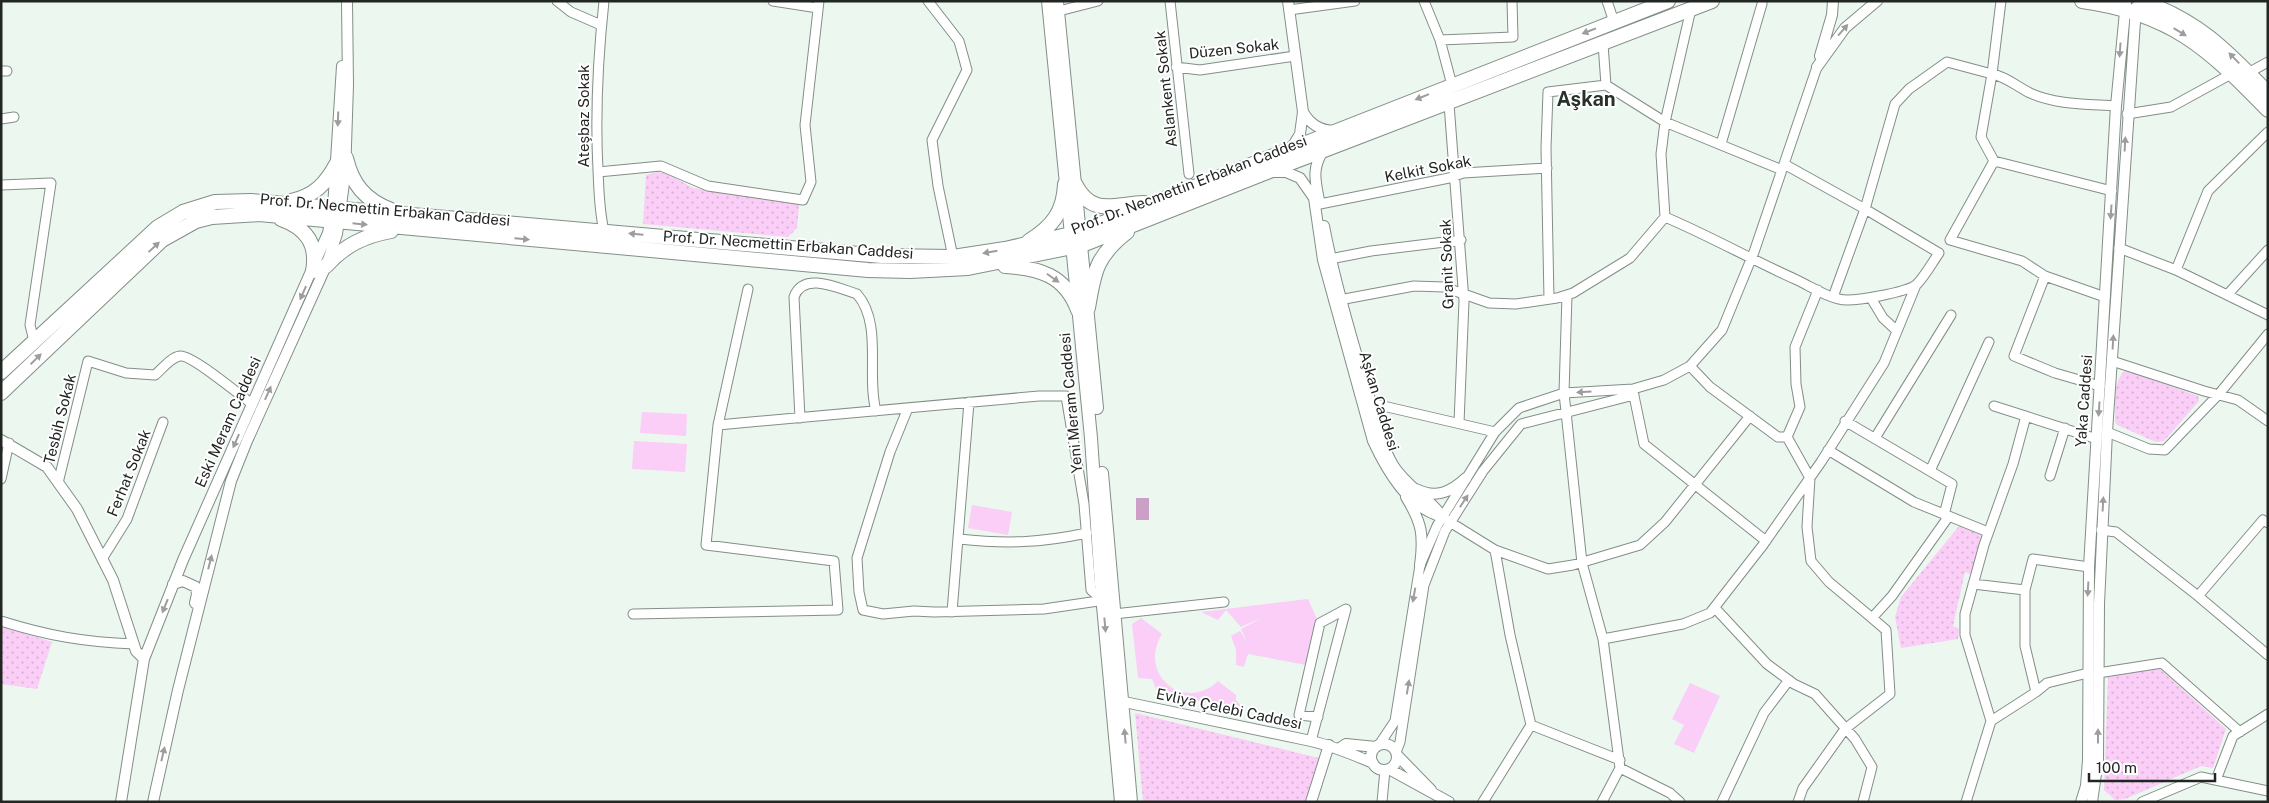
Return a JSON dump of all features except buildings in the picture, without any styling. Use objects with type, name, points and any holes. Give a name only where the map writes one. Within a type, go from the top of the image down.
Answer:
[{"type":"main road","name":"Yeni Meram Caddesi","points":[[1048,1],[1083,309],[1117,701],[1131,802]]},
{"type":"main road","name":"Prof. Dr. Necmettin Erbakan Caddesi","points":[[1,393],[162,240],[196,221],[212,217],[259,214],[403,215],[604,230],[882,256],[953,257],[1020,246],[1076,240],[1155,203],[1291,148],[1668,1]]},
{"type":"main road","name":"Prof. Dr. Necmettin Erbakan Caddesi","points":[[1,372],[142,240],[171,218],[215,202],[251,200],[278,203],[407,229],[868,270],[910,271],[989,265],[1138,223],[1712,1]]},
{"type":"main road","points":[[2082,1],[2168,10],[2203,30],[2268,93]]},
{"type":"main road","points":[[2133,5],[2188,37],[2233,73],[2268,110]]},
{"type":"main road","name":"Yeni Meram Caddesi","points":[[1058,6],[1070,184]]},
{"type":"main road","points":[[278,203],[311,194],[328,180],[341,160],[366,197],[403,215]]},
{"type":"main road","points":[[1020,246],[1047,229],[1054,222],[1070,184],[1086,200],[1100,206],[1155,203]]},
{"type":"main road","points":[[259,214],[290,222],[305,233],[319,268],[358,240],[407,229]]},
{"type":"main road","points":[[1083,309],[1099,261],[1109,247],[1138,223]]},
{"type":"main road","points":[[989,265],[1032,269],[1045,273],[1065,288],[1083,309]]},
{"type":"main road","name":"Yeni Meram Caddesi","points":[[1108,600],[1114,614],[1121,802]]},
{"type":"street","name":"Eski Meram Caddesi","points":[[153,802],[178,690],[231,481],[319,268],[337,215],[348,85],[346,1]]},
{"type":"street","points":[[557,1],[571,12],[602,25]]},
{"type":"street","name":"Ateşbaz Sokak","points":[[604,1],[596,133],[604,230]]},
{"type":"street","points":[[598,172],[661,166],[708,186],[803,200],[811,182],[805,125],[818,5],[773,1]]},
{"type":"street","points":[[928,1],[959,41],[967,70],[932,140],[938,186],[953,257]]},
{"type":"street","points":[[1058,6],[1098,1]]},
{"type":"street","name":"Aslankent Sokak","points":[[1170,1],[1189,174]]},
{"type":"street","points":[[1291,148],[1300,134],[1303,112],[1288,6],[1355,1]]},
{"type":"street","points":[[1424,1],[1440,40],[1452,85]]},
{"type":"street","points":[[1440,40],[1513,37],[1512,1]]},
{"type":"street","points":[[1608,1],[1614,22]]},
{"type":"street","points":[[1420,565],[1447,519],[1522,424],[1633,392],[1664,380],[1690,366],[1722,330],[1751,259],[1817,67],[1832,15],[1833,1]]},
{"type":"street","points":[[1817,67],[1845,28],[1877,1]]},
{"type":"street","points":[[2002,1],[1981,137],[1994,161],[2112,191]]},
{"type":"street","points":[[1721,144],[1762,4]]},
{"type":"street","name":"Yaka Caddesi","points":[[2095,800],[2098,760],[2089,567],[2116,106],[2133,5]]},
{"type":"street","name":"Yaka Caddesi","points":[[2081,802],[2086,786],[2088,760],[2133,5]]},
{"type":"street","points":[[1338,300],[1414,286],[1444,286],[1489,303],[1516,304],[1567,295],[1630,258],[1665,217],[1661,154],[1665,122],[1691,9]]},
{"type":"street","points":[[1603,44],[1606,85]]},
{"type":"street","name":"Düzen Sokak","points":[[1176,68],[1200,70],[1295,56]]},
{"type":"street","points":[[1833,297],[1865,209],[1895,104],[1909,89],[1947,62],[2005,77],[2031,93],[2056,101],[2116,106]]},
{"type":"street","points":[[2248,73],[2268,62]]},
{"type":"street","points":[[2127,114],[2170,107],[2233,73]]},
{"type":"street","points":[[1549,299],[1548,92],[1606,85],[1665,122],[1783,167],[1865,209],[1939,253]]},
{"type":"street","name":"Granit Sokak","points":[[1449,104],[1464,295],[1459,423]]},
{"type":"street","points":[[1303,112],[1311,124],[1318,128],[1335,131]]},
{"type":"street","points":[[1,119],[14,117]]},
{"type":"street","points":[[2176,270],[2208,191],[2268,132]]},
{"type":"street","name":"Aşkan Caddesi","points":[[1323,150],[1315,164],[1314,172],[1327,260],[1367,402],[1405,488],[1437,509],[1447,519]]},
{"type":"street","points":[[1603,638],[1683,624],[1710,613],[1715,608],[1766,541],[1810,478],[1884,362],[1916,285],[1950,240],[1994,161]]},
{"type":"street","name":"Kelkit Sokak","points":[[1318,205],[1463,173],[1547,168]]},
{"type":"street","name":"Aşkan Caddesi","points":[[1267,172],[1286,172],[1300,178],[1318,205]]},
{"type":"street","points":[[1,185],[51,183],[30,325],[34,341]]},
{"type":"street","points":[[1665,217],[1706,234],[1751,259],[1840,300],[1871,298],[1916,285]]},
{"type":"street","points":[[1327,260],[1371,251],[1461,240]]},
{"type":"street","points":[[1950,240],[2022,261],[2045,276],[2105,297]]},
{"type":"street","points":[[2119,248],[2176,270],[2268,314]]},
{"type":"street","points":[[2228,294],[2268,250]]},
{"type":"street","name":"Eski Meram Caddesi","points":[[121,802],[144,659],[173,584],[252,404],[319,268]]},
{"type":"street","points":[[2045,276],[2014,356],[2055,373],[2100,386]]},
{"type":"street","points":[[800,418],[794,297],[796,290],[802,284],[810,282],[857,294],[862,299],[869,319],[872,397],[876,411]]},
{"type":"street","points":[[633,614],[838,610],[834,561],[706,545],[718,426],[748,289]]},
{"type":"street","points":[[1787,437],[1800,407],[1796,384],[1795,348],[1818,290]]},
{"type":"street","points":[[1567,295],[1564,393],[1582,563],[1603,638],[1620,764],[1602,802]]},
{"type":"street","points":[[1871,298],[1883,318],[1897,331]]},
{"type":"street","points":[[1875,438],[1951,315]]},
{"type":"street","points":[[2107,432],[2149,449],[2165,450],[2219,394],[2268,334]]},
{"type":"street","points":[[1930,471],[1989,342]]},
{"type":"street","name":"Tesbih Sokak","points":[[58,483],[88,361],[126,373],[155,375],[174,359],[185,357],[199,364],[252,404]]},
{"type":"street","points":[[2112,361],[2238,400],[2268,420]]},
{"type":"street","points":[[1690,366],[1710,386],[1778,437],[1787,437]]},
{"type":"street","points":[[1382,802],[1387,770],[1396,763],[1424,585],[1447,519],[1466,478],[1495,432],[1519,408],[1564,393],[1633,392]]},
{"type":"street","points":[[1633,392],[1644,444],[1766,541]]},
{"type":"street","points":[[718,426],[969,402],[1039,396],[1066,396],[1084,504],[1091,590],[1108,600]]},
{"type":"street","points":[[952,612],[969,402]]},
{"type":"street","points":[[1367,402],[1495,432]]},
{"type":"street","points":[[1994,406],[2096,439]]},
{"type":"street","points":[[908,408],[890,452],[857,558],[859,592],[863,610],[883,614],[914,611],[952,612],[1044,609],[1108,600]]},
{"type":"street","points":[[1447,519],[1495,550],[1548,569],[1582,563],[1640,545],[1665,522],[1750,416]]},
{"type":"street","points":[[1966,802],[1991,721],[1965,635],[1965,614],[1988,532],[2013,464],[2026,416]]},
{"type":"street","points":[[1846,421],[1952,484],[1947,515],[1892,596],[1872,618]]},
{"type":"street","name":"Ferhat Sokak","points":[[102,559],[127,519],[163,422]]},
{"type":"street","points":[[2050,476],[2065,428]]},
{"type":"street","points":[[1787,437],[1810,478],[1807,527],[1811,561],[1829,582],[1886,630],[1890,694],[1845,729],[1803,788],[1798,802]]},
{"type":"street","points":[[1,479],[5,441],[47,467],[77,509],[113,580],[136,651],[144,659]]},
{"type":"street","points":[[1828,450],[1914,502],[1988,532]]},
{"type":"street","points":[[1405,488],[1440,494],[1454,490],[1466,478]]},
{"type":"street","points":[[1405,488],[1421,526],[1423,541],[1420,565],[1395,721],[1371,756],[1377,768],[1387,770],[1432,791],[1449,802]]},
{"type":"street","points":[[2198,596],[2266,519]]},
{"type":"street","points":[[2102,530],[2116,532],[2198,596],[2268,655]]},
{"type":"street","points":[[959,540],[1003,543],[1046,541],[1086,533]]},
{"type":"street","points":[[1483,802],[1531,725],[1510,635],[1495,550]]},
{"type":"street","points":[[2036,692],[2026,646],[2025,590],[2033,559],[2089,567]]},
{"type":"street","points":[[173,584],[183,581],[190,583],[196,587],[197,594],[180,662],[178,690]]},
{"type":"street","points":[[1973,584],[2025,590]]},
{"type":"street","points":[[1114,614],[1224,602]]},
{"type":"street","points":[[1715,608],[1767,664],[1789,680],[1815,694],[1855,739],[1872,767],[1864,802]]},
{"type":"street","points":[[1311,741],[1318,717],[1346,609],[1320,623],[1299,715],[1318,717]]},
{"type":"street","points":[[1,621],[36,632],[87,642],[134,644]]},
{"type":"street","points":[[1991,721],[2047,684],[2093,673],[2162,663],[2240,732]]},
{"type":"street","points":[[1722,802],[1764,713],[1789,680]]},
{"type":"street","name":"Evliya Çelebi Caddesi","points":[[1117,701],[1329,745],[1373,763]]},
{"type":"street","points":[[2216,780],[2233,736],[2268,714]]},
{"type":"street","points":[[1531,725],[1620,764],[1670,793],[1680,802]]},
{"type":"street","name":"Evliya Çelebi Caddesi","points":[[1340,748],[1346,744],[1377,746]]},
{"type":"street","points":[[1311,802],[1329,745]]},
{"type":"street","points":[[1377,746],[1390,745],[1432,791]]},
{"type":"street","points":[[2142,802],[2201,777],[2268,790]]},
{"type":"shaded area","points":[[658,172],[668,174],[693,188],[795,202],[799,205],[797,228],[788,237],[643,224],[646,175]]},
{"type":"shaded area","points":[[2126,370],[2198,396],[2199,401],[2164,441],[2156,442],[2117,425],[2115,422],[2117,387],[2122,374]]},
{"type":"shaded area","points":[[642,412],[687,414],[686,436],[640,433]]},
{"type":"shaded area","points":[[634,441],[687,444],[685,472],[632,469]]},
{"type":"shaded area","points":[[1136,498],[1149,498],[1149,520],[1136,520]]},
{"type":"shaded area","points":[[972,505],[1012,512],[1008,535],[968,528]]},
{"type":"shaded area","points":[[1959,526],[1984,536],[1973,570],[1970,574],[1965,572],[1953,626],[1959,629],[1958,639],[1901,648],[1895,617],[1901,597]]},
{"type":"shaded area","points":[[1308,599],[1317,619],[1306,665],[1248,654],[1244,667],[1236,665],[1236,650],[1231,636],[1240,631],[1247,642],[1241,629],[1263,617],[1241,627],[1226,610],[1218,620],[1201,612]]},
{"type":"shaded area","points":[[1141,618],[1162,634],[1156,649],[1156,663],[1160,675],[1168,685],[1179,691],[1192,693],[1205,690],[1218,681],[1236,695],[1236,700],[1243,710],[1185,698],[1183,695],[1156,689],[1152,679],[1138,678],[1132,624]]},
{"type":"shaded area","points":[[1,626],[52,642],[37,689],[1,684]]},
{"type":"shaded area","points":[[2159,668],[2226,729],[2213,768],[2201,766],[2125,799],[2115,800],[2104,790],[2108,677]]},
{"type":"shaded area","points":[[1690,683],[1720,696],[1694,753],[1674,744],[1684,725],[1672,719]]},
{"type":"shaded area","points":[[1135,713],[1319,758],[1305,802],[1143,802]]},
{"type":"district","name":"Aşkan","points":[[1586,99]]}]
